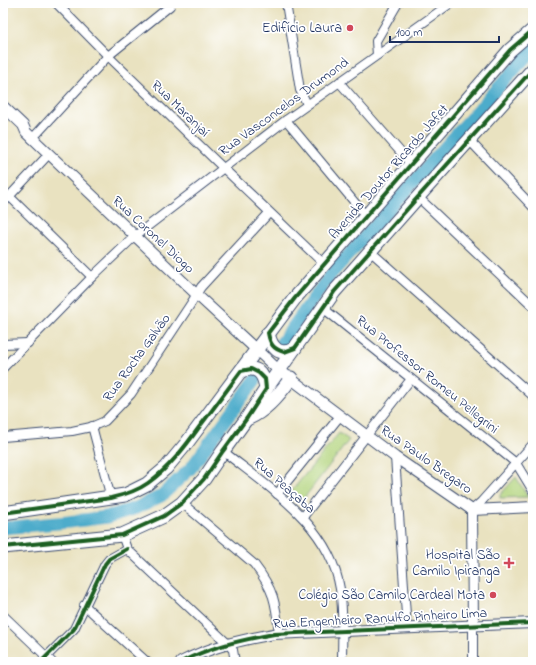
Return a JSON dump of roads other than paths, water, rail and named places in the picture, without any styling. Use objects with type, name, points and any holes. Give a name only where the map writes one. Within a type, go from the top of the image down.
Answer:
[{"type":"main road","name":"Avenida Doutor Ricardo Jafet","points":[[3,514],[125,495],[147,484],[166,468],[241,371],[259,353],[268,333],[324,264],[510,50],[533,30]]},
{"type":"main road","points":[[3,547],[122,535],[164,516],[182,503],[204,479],[334,292],[468,140],[533,69]]},
{"type":"main road","points":[[268,333],[271,345],[278,350],[286,352],[294,348]]},
{"type":"main road","points":[[241,371],[251,369],[259,372],[265,379],[266,388]]},
{"type":"main road","points":[[247,418],[258,414],[271,403],[291,378]]},
{"type":"street","name":"Rua Maranjaí","points":[[56,3],[108,56],[269,213],[324,264]]},
{"type":"street","points":[[286,3],[300,90],[308,104]]},
{"type":"street","points":[[377,55],[376,41],[398,3]]},
{"type":"street","name":"Rua Vasconcelos Drumond","points":[[3,368],[92,277],[135,236],[286,120],[451,3]]},
{"type":"street","points":[[29,136],[108,56],[170,6]]},
{"type":"street","points":[[339,82],[412,164]]},
{"type":"street","name":"Rua Coronel Diogo","points":[[3,106],[22,124],[29,136]]},
{"type":"street","name":"Rua Coronel Diogo","points":[[3,115],[18,130],[29,136],[49,154],[196,295],[259,353]]},
{"type":"street","points":[[286,120],[366,216]]},
{"type":"street","points":[[468,140],[533,207]]},
{"type":"street","points":[[3,203],[49,154]]},
{"type":"street","points":[[9,196],[92,277]]},
{"type":"street","points":[[418,197],[533,306]]},
{"type":"street","name":"Rua Rocha Galvão","points":[[3,437],[52,434],[72,431],[106,421],[131,394],[201,287],[269,213]]},
{"type":"street","points":[[370,251],[533,396]]},
{"type":"street","name":"Rua Professor Romeu Pellegrini","points":[[323,308],[516,463]]},
{"type":"street","points":[[3,344],[28,342]]},
{"type":"street","name":"Rua Paulo Bregaro","points":[[259,353],[366,436],[472,510],[473,662]]},
{"type":"street","points":[[303,517],[411,379]]},
{"type":"street","points":[[277,494],[340,416]]},
{"type":"street","points":[[92,426],[111,498]]},
{"type":"street","points":[[472,510],[533,444]]},
{"type":"street","name":"Rua Peaçaba","points":[[223,451],[303,517],[316,533],[332,560],[338,577],[341,604],[342,662]]},
{"type":"street","points":[[395,457],[407,629]]},
{"type":"street","points":[[516,463],[533,491]]},
{"type":"street","points":[[182,503],[254,564],[270,588],[274,599],[279,634]]},
{"type":"street","points":[[472,510],[533,507]]},
{"type":"street","points":[[122,535],[127,549],[228,644],[233,650],[235,662]]},
{"type":"street","points":[[3,615],[47,660],[71,633],[105,564],[127,549]]},
{"type":"street","points":[[84,604],[147,662]]},
{"type":"street","name":"Rua Engenheiro Ranulfo Pinheiro Lima","points":[[181,662],[215,647],[243,640],[279,634],[533,623]]},
{"type":"waterway","points":[[280,345],[331,274],[533,49]]},
{"type":"waterway","points":[[3,528],[107,517],[136,508],[161,496],[191,468],[255,380]]},
{"type":"place","name":"Edifício Laura","points":[[350,28]]},
{"type":"place","name":"Hospital São Camilo Ipiranga","points":[[509,563]]},
{"type":"place","name":"Colégio São Camilo Cardeal Mota","points":[[493,595]]}]
